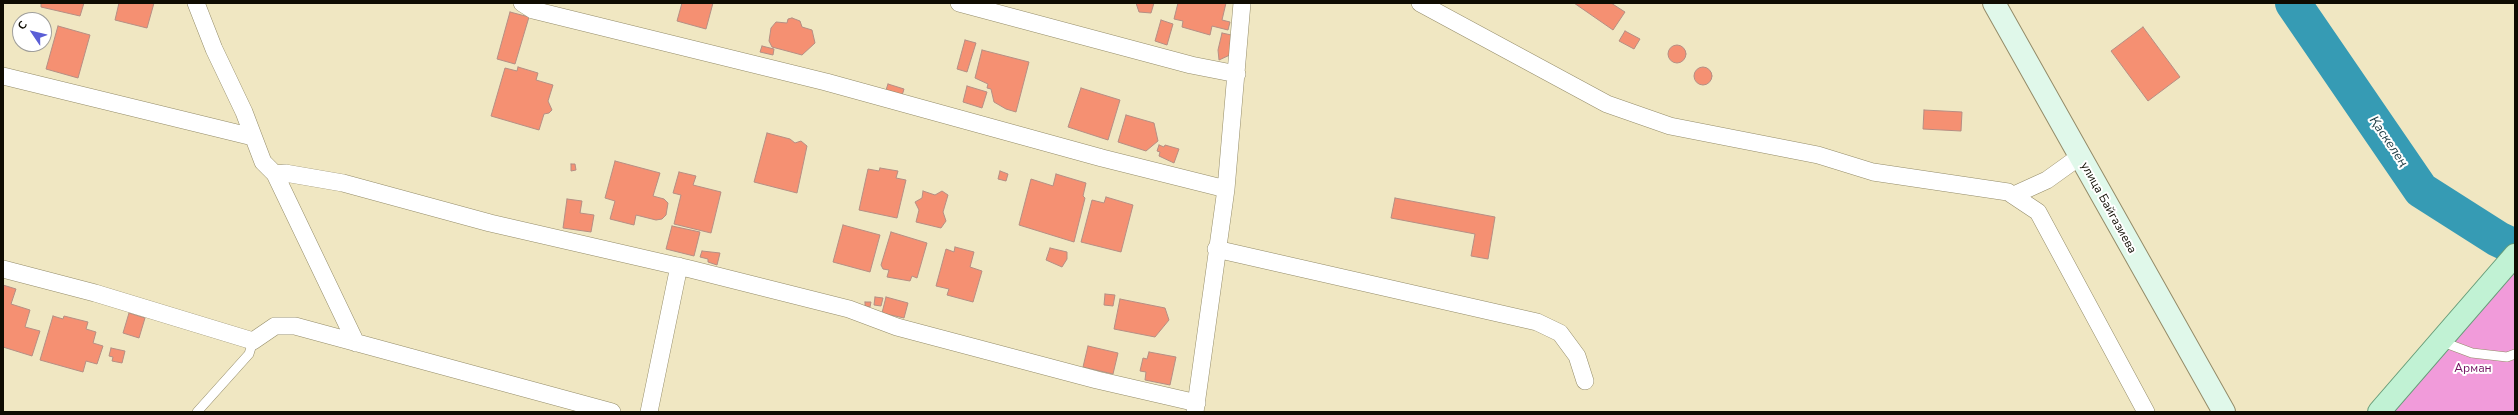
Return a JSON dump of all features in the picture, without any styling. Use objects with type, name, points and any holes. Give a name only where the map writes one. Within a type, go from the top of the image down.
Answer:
[{"type":"main road","name":"улица Байгазиева","points":[[1994,3],[2079,157],[2224,412]]},
{"type":"main road","points":[[2379,412],[2509,262]]},
{"type":"street","points":[[196,3],[263,162],[275,174],[356,343]]},
{"type":"street","points":[[522,3],[533,10],[826,82],[1102,158],[1226,189]]},
{"type":"street","points":[[958,3],[1192,65],[1237,74]]},
{"type":"street","points":[[275,174],[285,173],[343,183],[490,223],[679,266],[849,310],[897,327],[1196,408],[1216,249],[1226,189],[1242,3]]},
{"type":"street","points":[[1420,3],[1607,104],[1670,126],[1818,155],[1873,172],[1942,180],[2008,192],[2014,195],[2038,212],[2146,412]]},
{"type":"street","points":[[3,76],[253,137]]},
{"type":"street","points":[[2014,195],[2048,180],[2079,157]]},
{"type":"street","points":[[1216,249],[1537,322],[1560,333],[1577,356],[1585,381]]},
{"type":"street","points":[[649,412],[679,266]]},
{"type":"street","points":[[3,269],[95,293],[252,341],[275,326],[295,326],[612,412]]},
{"type":"lane","points":[[197,412],[249,354],[252,341]]},
{"type":"lane","points":[[2440,341],[2472,353],[2507,357],[2515,354]]},
{"type":"green space","name":"Арман","points":[[2515,255],[2515,412],[2379,412]]},
{"type":"building","points":[[41,3],[84,3],[80,16],[41,7]]},
{"type":"building","points":[[119,3],[154,3],[147,28],[115,20]]},
{"type":"building","points":[[682,3],[713,3],[706,29],[677,21]]},
{"type":"building","points":[[1136,3],[1154,3],[1151,13],[1139,12]]},
{"type":"building","points":[[1178,3],[1226,3],[1222,20],[1230,22],[1228,30],[1212,26],[1210,35],[1182,27],[1183,21],[1174,19]]},
{"type":"building","points":[[1574,3],[1611,3],[1625,12],[1613,30]]},
{"type":"building","points":[[510,12],[529,17],[515,64],[497,59]]},
{"type":"building","points":[[792,18],[800,21],[802,27],[812,30],[815,43],[802,55],[772,47],[769,41],[771,28],[776,22],[787,23],[788,19]]},
{"type":"building","points":[[1161,20],[1173,24],[1167,45],[1155,41]]},
{"type":"building","points":[[58,26],[90,35],[78,78],[46,69],[52,52]]},
{"type":"building","points":[[2143,27],[2180,77],[2148,101],[2111,51]]},
{"type":"building","points":[[1625,31],[1640,39],[1634,49],[1619,41]]},
{"type":"building","points":[[1222,33],[1236,36],[1232,54],[1219,60],[1218,50]]},
{"type":"building","points":[[965,40],[976,43],[967,72],[957,69]]},
{"type":"building","points":[[1677,45],[1683,48],[1686,54],[1683,60],[1677,63],[1671,60],[1668,54],[1671,48]]},
{"type":"building","points":[[762,46],[774,49],[773,55],[760,52]]},
{"type":"building","points":[[982,50],[1029,62],[1016,112],[1006,109],[994,102],[991,89],[987,88],[988,84],[975,78]]},
{"type":"building","points":[[518,67],[538,73],[536,80],[553,85],[548,101],[552,110],[549,113],[544,114],[539,130],[491,116],[505,68],[517,71]]},
{"type":"building","points":[[1699,67],[1707,67],[1712,72],[1710,83],[1707,85],[1699,85],[1694,80],[1694,72]]},
{"type":"building","points":[[888,84],[904,89],[901,99],[885,93]]},
{"type":"building","points":[[967,86],[987,92],[982,108],[963,102]]},
{"type":"building","points":[[1081,88],[1120,100],[1108,140],[1068,127]]},
{"type":"building","points":[[1924,110],[1962,112],[1961,131],[1923,129]]},
{"type":"building","points":[[1126,115],[1154,123],[1158,141],[1146,151],[1118,142]]},
{"type":"building","points":[[767,133],[790,139],[795,143],[801,141],[807,146],[797,193],[754,182]]},
{"type":"building","points":[[1159,145],[1179,149],[1174,163],[1159,156],[1160,152],[1157,151]]},
{"type":"building","points":[[615,161],[660,173],[653,196],[664,199],[668,203],[666,215],[662,219],[656,220],[636,215],[634,225],[610,219],[615,201],[605,198]]},
{"type":"building","points":[[571,164],[575,164],[576,170],[571,171]]},
{"type":"building","points":[[880,168],[898,171],[896,178],[906,180],[897,218],[859,210],[868,169],[879,171]]},
{"type":"building","points":[[1000,171],[1008,174],[1006,181],[998,179]]},
{"type":"building","points":[[679,172],[696,176],[693,185],[721,192],[711,233],[674,224],[681,195],[673,193]]},
{"type":"building","points":[[1056,174],[1086,183],[1083,196],[1085,198],[1074,242],[1019,225],[1031,179],[1053,186]]},
{"type":"building","points":[[923,191],[935,195],[942,191],[948,195],[943,212],[946,221],[941,228],[916,222],[919,210],[915,202],[922,198]]},
{"type":"building","points":[[1106,197],[1133,205],[1121,252],[1081,242],[1092,200],[1104,203]]},
{"type":"building","points":[[1395,198],[1495,217],[1488,259],[1471,256],[1475,234],[1391,218]]},
{"type":"building","points":[[567,199],[582,201],[580,213],[594,215],[591,232],[563,228]]},
{"type":"building","points":[[843,225],[880,235],[870,272],[833,262]]},
{"type":"building","points":[[672,226],[700,232],[694,256],[666,249]]},
{"type":"building","points":[[891,232],[927,243],[917,278],[912,276],[910,281],[887,277],[889,270],[883,269],[881,265]]},
{"type":"building","points":[[955,247],[974,252],[970,267],[982,271],[973,302],[947,295],[949,289],[936,286],[946,249],[954,252]]},
{"type":"building","points":[[1050,248],[1067,252],[1067,259],[1062,267],[1046,260]]},
{"type":"building","points":[[702,251],[720,253],[717,265],[708,262],[708,259],[700,257]]},
{"type":"building","points":[[3,285],[16,289],[11,304],[30,310],[25,327],[40,331],[32,356],[3,347]]},
{"type":"building","points":[[1105,294],[1115,295],[1113,306],[1104,305]]},
{"type":"building","points":[[875,297],[883,298],[881,306],[874,305]]},
{"type":"building","points":[[886,297],[908,303],[904,318],[882,313]]},
{"type":"building","points":[[1120,299],[1165,308],[1169,320],[1155,337],[1114,329]]},
{"type":"building","points":[[865,302],[871,302],[870,307],[865,306]]},
{"type":"building","points":[[129,313],[145,318],[139,338],[123,333]]},
{"type":"building","points":[[53,316],[63,319],[64,316],[88,322],[86,329],[96,332],[93,343],[103,346],[97,364],[86,361],[83,372],[40,360]]},
{"type":"building","points":[[1088,346],[1118,353],[1113,374],[1083,367]]},
{"type":"building","points":[[111,348],[125,351],[122,363],[112,361],[113,357],[109,356]]},
{"type":"building","points":[[1149,352],[1176,357],[1170,385],[1145,380],[1146,372],[1140,371],[1143,358],[1147,359]]},
{"type":"waterway","name":"Қаскелең","points":[[2293,3],[2421,190],[2498,239],[2515,247]]}]
